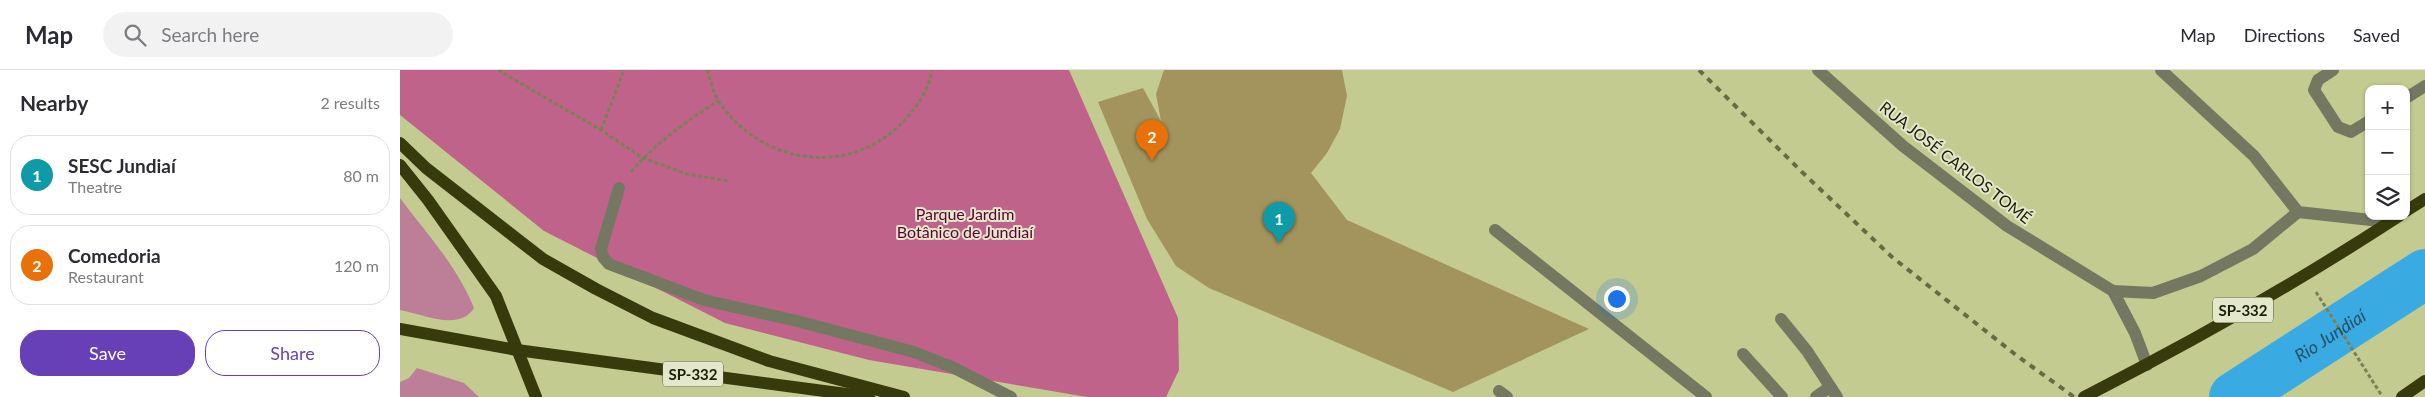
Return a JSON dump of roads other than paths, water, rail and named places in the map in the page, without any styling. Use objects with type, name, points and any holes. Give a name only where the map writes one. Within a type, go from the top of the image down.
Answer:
[{"type":"main road","points":[[400,143],[426,168],[543,259],[596,290],[653,318],[768,361],[904,397]]},
{"type":"main road","points":[[400,165],[428,200],[496,296],[536,397]]},
{"type":"main road","points":[[2410,208],[2425,199]]},
{"type":"main road","name":"SP-332","points":[[2084,397],[2147,365],[2305,274],[2392,220]]},
{"type":"main road","points":[[400,329],[517,350]]},
{"type":"main road","name":"SP-332","points":[[517,350],[869,397]]},
{"type":"main road","points":[[2402,397],[2425,381]]},
{"type":"street","name":"RUA JOSÉ CARLOS TOMÉ","points":[[1818,70],[1904,146],[2007,226],[2113,291]]},
{"type":"street","points":[[2161,70],[2254,156],[2298,212]]},
{"type":"street","points":[[2333,70],[2318,80],[2314,90],[2338,127],[2351,132],[2365,123]]},
{"type":"street","points":[[2410,95],[2425,86]]},
{"type":"street","points":[[619,188],[601,249],[602,257],[609,264],[704,300],[796,321],[914,352],[952,367],[1011,397]]},
{"type":"street","points":[[2113,291],[2153,293],[2201,276],[2253,249],[2298,212],[2365,217]]},
{"type":"street","points":[[1495,230],[1700,396]]},
{"type":"street","points":[[2113,291],[2135,333],[2147,365]]},
{"type":"street","points":[[1781,319],[1807,351],[1834,392],[1816,397]]},
{"type":"street","points":[[1743,354],[1782,397]]},
{"type":"waterway","name":"Rio Jundiaí","points":[[2234,397],[2425,274]]},
{"type":"railway","points":[[1699,70],[1802,172],[1892,257],[2016,355],[2074,397]]},
{"type":"place","name":"Comedoria","points":[[1152,161]]},
{"type":"place","name":"SESC Jundiaí","points":[[1279,243]]},
{"type":"park label","name":"Parque Jardim Botânico de Jundiaí","points":[[965,222]]}]
